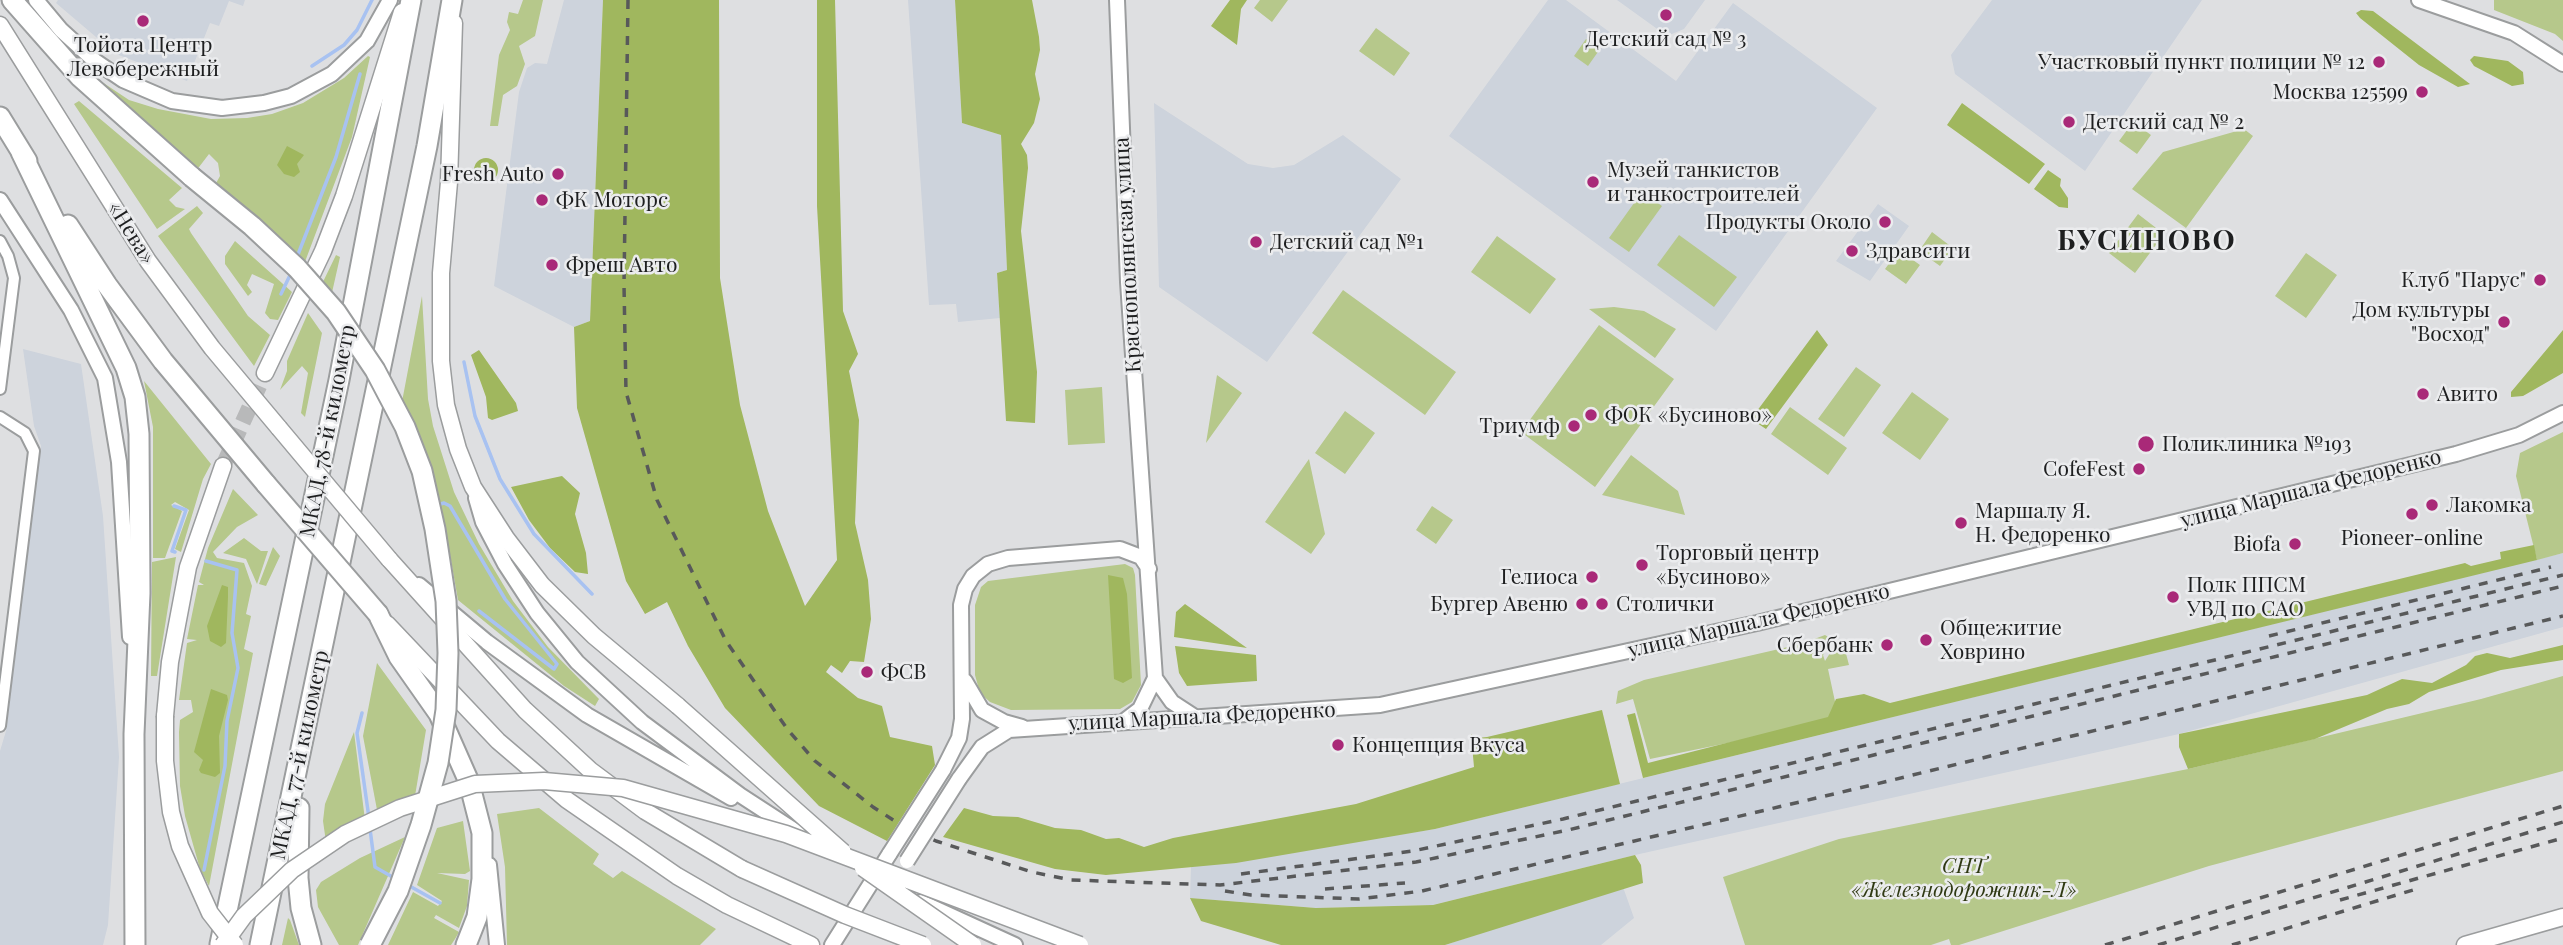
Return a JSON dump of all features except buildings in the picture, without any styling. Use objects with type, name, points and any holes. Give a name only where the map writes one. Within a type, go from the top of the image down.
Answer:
[{"type":"highway","points":[[12,0],[79,77],[298,268],[336,312],[375,370],[405,427],[422,471],[435,529],[446,601],[446,710],[438,763],[421,825],[398,891],[370,945]]},
{"type":"highway","name":"МКАД, 78-й километр","points":[[238,860],[341,368],[409,0]]},
{"type":"highway","name":"МКАД, 78-й километр","points":[[341,565],[427,146],[453,0]]},
{"type":"highway","points":[[0,117],[107,285],[147,339],[266,484],[379,614],[399,657],[439,714],[458,753],[482,833],[477,917],[466,945]]},
{"type":"highway","points":[[21,152],[108,330],[135,397],[139,434],[139,593],[134,734],[135,945]]},
{"type":"highway","name":"МКАД, 77-й километр","points":[[260,945],[341,565]]},
{"type":"highway","points":[[305,727],[297,834],[298,878],[301,908],[311,945]]},
{"type":"highway","name":"МКАД, 77-й километр","points":[[221,945],[238,860]]},
{"type":"main road","points":[[265,373],[323,251],[409,0]]},
{"type":"main road","points":[[453,0],[455,66],[441,273],[441,360],[446,405],[473,486],[506,538],[542,585],[594,636],[873,876],[973,945]]},
{"type":"main road","name":"«Нева»","points":[[0,25],[148,261],[212,348],[389,559],[525,710],[590,770],[645,811],[742,869],[845,915],[923,945]]},
{"type":"main road","points":[[223,466],[204,514],[185,579],[170,662],[165,716],[167,774],[180,846],[210,913],[235,945]]},
{"type":"main road","points":[[379,614],[498,741],[567,800],[625,842],[727,905],[811,945]]},
{"type":"main road","points":[[221,945],[244,916],[292,870],[345,834],[400,808],[475,784],[544,781],[623,788],[719,813],[786,834],[1080,945]]},
{"type":"main road","points":[[2465,945],[2563,917]]},
{"type":"street","points":[[36,0],[61,30],[95,61],[123,80],[172,101],[222,108],[264,103],[291,96],[332,74],[367,41],[390,0]]},
{"type":"street","name":"Краснополянская улица","points":[[1117,0],[1128,282],[1155,678]]},
{"type":"street","points":[[2419,0],[2514,33],[2563,64]]},
{"type":"street","points":[[0,200],[71,310],[105,378],[119,462],[126,546],[134,734]]},
{"type":"street","points":[[0,241],[8,256],[14,278],[0,389]]},
{"type":"street","name":"улица Маршала Федоренко","points":[[915,899],[904,881],[907,861],[959,779],[982,747],[994,737],[1026,727],[1380,705],[1746,625],[2469,450],[2519,435],[2563,412]]},
{"type":"street","points":[[0,418],[25,433],[34,451],[0,726]]},
{"type":"street","points":[[473,486],[483,522],[505,565],[537,613],[577,662],[620,705],[773,818]]},
{"type":"street","name":"Краснополянская улица","points":[[1120,549],[1131,543],[1139,533],[1143,511]]},
{"type":"street","points":[[832,945],[943,770],[959,738],[961,605],[965,589],[988,564],[1008,558],[1120,549],[1141,557],[1149,569]]},
{"type":"street","points":[[389,559],[487,642],[587,715],[734,800],[773,818],[915,899],[1015,945]]},
{"type":"street","points":[[961,671],[970,694],[982,710],[1004,722],[1026,727]]},
{"type":"street","points":[[1122,722],[1140,709],[1155,678],[1172,702],[1196,718]]},
{"type":"street","points":[[482,833],[490,871],[497,945]]},
{"type":"shaded area","points":[[58,0],[245,0],[243,6],[229,1],[219,26],[210,23],[187,81],[116,54],[56,3]]},
{"type":"shaded area","points":[[564,0],[603,0],[590,321],[574,327],[494,286],[519,92],[527,68],[535,63],[547,64]]},
{"type":"shaded area","points":[[908,0],[955,0],[962,123],[1001,135],[1007,270],[997,273],[1000,318],[958,322],[956,304],[929,305]]},
{"type":"shaded area","points":[[1548,0],[1566,0],[1676,81],[1733,3],[1877,108],[1716,331],[1449,136]]},
{"type":"shaded area","name":"Детский сад № 3","points":[[1617,0],[1705,0],[1684,29],[1667,36]]},
{"type":"shaded area","name":"Детский сад № 2","points":[[1992,0],[2202,0],[2085,171],[1955,74],[1951,55]]},
{"type":"shaded area","name":"Детский сад №1","points":[[1154,103],[1248,164],[1273,168],[1294,165],[1343,135],[1401,179],[1267,362],[1159,287]]},
{"type":"shaded area","points":[[1878,204],[1909,226],[1870,281],[1836,261]]},
{"type":"shaded area","points":[[23,349],[81,364],[103,516],[119,757],[108,925],[103,945],[0,945],[0,751],[6,731],[41,446],[34,426]]},
{"type":"shaded area","points":[[2563,553],[2563,627],[2179,734],[1635,855],[1433,905],[1316,908],[1190,898],[1191,867],[1435,829]]},
{"type":"shaded area","points":[[1623,887],[1634,918],[1601,945],[1445,945]]},
{"type":"green space","points":[[523,0],[543,0],[535,36],[519,46],[525,64],[517,86],[503,95],[498,126],[490,126],[499,55],[510,30],[507,22],[509,12],[518,14]]},
{"type":"green space","points":[[603,0],[719,0],[720,278],[740,405],[768,511],[805,606],[837,560],[817,206],[817,0],[835,0],[843,311],[858,354],[849,371],[859,420],[855,523],[868,580],[871,619],[864,662],[850,661],[842,673],[831,665],[826,672],[858,698],[882,706],[890,737],[932,746],[935,765],[887,841],[819,806],[725,708],[688,646],[667,602],[645,614],[626,581],[577,408],[574,327],[590,321]]},
{"type":"green space","points":[[955,0],[1032,0],[1039,37],[1040,50],[1035,74],[1040,99],[1034,123],[1021,144],[1027,155],[1028,168],[1021,231],[1037,372],[1035,423],[1006,421],[997,273],[1007,270],[1001,135],[962,123]]},
{"type":"green space","points":[[1230,0],[1247,0],[1241,9],[1237,45],[1211,26]]},
{"type":"green space","points":[[1260,0],[1288,0],[1272,22],[1254,8]]},
{"type":"green space","points":[[2494,0],[2563,0],[2563,41],[2555,34],[2494,10]]},
{"type":"green space","points":[[2361,10],[2373,11],[2470,84],[2458,87],[2419,65],[2360,18],[2356,13]]},
{"type":"green space","points":[[1376,28],[1410,53],[1394,76],[1359,51]]},
{"type":"green space","points":[[1586,39],[1600,49],[1588,66],[1574,56]]},
{"type":"green space","points":[[2474,56],[2508,61],[2523,72],[2524,84],[2512,86],[2474,66],[2470,60]]},
{"type":"green space","points":[[370,57],[352,137],[303,267],[215,185],[220,176],[218,163],[209,154],[196,171],[90,74],[129,100],[158,109],[211,119],[247,118],[272,114],[303,103],[344,78]]},
{"type":"green space","points":[[79,101],[182,188],[169,200],[176,207],[185,209],[157,229],[74,104]]},
{"type":"green space","points":[[1962,103],[2045,164],[2029,184],[1947,125]]},
{"type":"green space","points":[[2133,122],[2151,135],[2137,154],[2119,141]]},
{"type":"green space","points":[[2244,129],[2253,136],[2186,228],[2132,189],[2163,152]]},
{"type":"green space","points":[[287,146],[304,155],[297,164],[300,172],[294,177],[284,174],[277,165]]},
{"type":"green space","points":[[486,158],[497,165],[498,170],[491,181],[486,182],[475,175],[474,170],[481,159]]},
{"type":"green space","points":[[2048,170],[2061,179],[2060,186],[2068,198],[2068,208],[2059,207],[2034,189]]},
{"type":"green space","points":[[1642,192],[1662,206],[1629,252],[1609,238]]},
{"type":"green space","points":[[197,206],[203,213],[189,229],[191,233],[248,316],[270,335],[254,366],[158,236]]},
{"type":"green space","points":[[2138,214],[2164,234],[2135,273],[2109,253]]},
{"type":"green space","points":[[1932,232],[1953,248],[1940,266],[1919,251]]},
{"type":"green space","points":[[1679,235],[1737,277],[1714,307],[1657,265]]},
{"type":"green space","points":[[1497,236],[1556,279],[1530,314],[1471,272]]},
{"type":"green space","points":[[235,241],[292,292],[278,320],[270,319],[265,313],[274,284],[252,274],[247,285],[252,292],[248,296],[225,264],[225,256]]},
{"type":"green space","points":[[1899,250],[1920,265],[1906,284],[1885,269]]},
{"type":"green space","points":[[2306,253],[2337,275],[2306,318],[2275,296]]},
{"type":"green space","points":[[336,255],[340,257],[331,297],[321,286]]},
{"type":"green space","points":[[1343,290],[1456,372],[1425,415],[1312,333]]},
{"type":"green space","points":[[422,296],[428,399],[433,426],[454,492],[479,544],[513,601],[548,647],[599,699],[595,706],[564,686],[458,600],[446,532],[434,485],[401,407]]},
{"type":"green space","points":[[1614,307],[1644,311],[1676,329],[1655,358],[1589,309]]},
{"type":"green space","points":[[308,313],[322,333],[305,417],[301,413],[308,373],[302,366],[280,390],[287,371],[287,361]]},
{"type":"green space","name":"ФОК «Бусиново»","points":[[1599,325],[1674,379],[1595,487],[1521,432]]},
{"type":"green space","points":[[1817,330],[1828,345],[1766,429],[1751,419]]},
{"type":"green space","points":[[2563,330],[2563,373],[2523,396],[2511,397],[2511,392]]},
{"type":"green space","points":[[479,350],[516,403],[518,411],[492,420],[488,418],[486,397],[471,355]]},
{"type":"green space","points":[[1856,367],[1881,385],[1844,437],[1818,419]]},
{"type":"green space","points":[[1217,375],[1242,393],[1206,443]]},
{"type":"green space","points":[[144,381],[211,464],[203,479],[181,552],[175,549],[189,510],[175,502],[171,505],[182,511],[165,558],[153,558],[153,427]]},
{"type":"green space","points":[[1102,387],[1105,443],[1068,445],[1065,390]]},
{"type":"green space","points":[[1912,392],[1949,419],[1920,460],[1882,433]]},
{"type":"green space","points":[[1790,407],[1847,448],[1828,475],[1771,434]]},
{"type":"green space","points":[[1345,411],[1375,433],[1345,474],[1315,453]]},
{"type":"green space","points":[[2563,432],[2563,553],[2537,560],[2516,476],[2520,453]]},
{"type":"green space","points":[[1631,455],[1678,491],[1685,515],[1602,495]]},
{"type":"green space","points":[[1309,459],[1325,534],[1311,554],[1265,522]]},
{"type":"green space","points":[[562,476],[580,493],[575,514],[586,553],[588,574],[575,572],[550,548],[529,520],[511,487]]},
{"type":"green space","points":[[233,489],[258,515],[237,527],[213,552],[217,558],[244,563],[252,586],[246,614],[251,616],[244,649],[253,653],[209,886],[200,869],[185,816],[180,786],[180,720],[193,712],[191,700],[179,700],[187,643],[197,640],[187,639],[198,585],[204,585],[199,582],[208,548]]},
{"type":"green space","points":[[1432,506],[1453,520],[1436,544],[1416,530]]},
{"type":"green space","points":[[244,538],[261,551],[268,551],[257,584],[246,559],[223,553]]},
{"type":"green space","points":[[2534,545],[2537,560],[1643,778],[1627,715],[1635,713],[1648,763],[1828,717],[1836,699],[1864,694],[1890,703],[2465,563],[2471,566],[2501,559],[2500,552]]},
{"type":"green space","points":[[273,547],[280,556],[266,586],[259,584]]},
{"type":"green space","points":[[176,557],[157,676],[151,676],[152,562]]},
{"type":"green space","points":[[1125,564],[1133,568],[1135,575],[1141,685],[1132,702],[1120,709],[1011,710],[990,702],[980,693],[975,675],[975,605],[981,587],[988,581]]},
{"type":"green space","points":[[1108,575],[1123,578],[1127,594],[1132,678],[1123,683],[1114,679]]},
{"type":"green space","points":[[222,585],[228,587],[228,597],[226,643],[221,647],[210,641],[207,626]]},
{"type":"green space","points":[[1185,604],[1247,648],[1174,637],[1176,612]]},
{"type":"green space","points":[[1825,635],[1833,640],[1823,655],[1825,661],[1837,642],[1844,646],[1849,665],[1828,669],[1839,720],[1650,759],[1633,699],[1616,704],[1618,691],[1644,680],[1801,644]]},
{"type":"green space","points":[[2563,645],[2563,660],[2501,670],[2429,692],[2409,704],[2387,709],[2315,739],[2188,769],[2179,747],[2179,734],[2367,695],[2402,679],[2432,683],[2466,665],[2475,656],[2487,653],[2510,658]]},
{"type":"green space","points":[[1175,646],[1256,655],[1257,681],[1187,686],[1179,673]]},
{"type":"green space","points":[[377,663],[426,730],[415,796],[378,815],[363,736]]},
{"type":"green space","name":"СНТ «Железнодорожник-Л»","points":[[2563,676],[2563,771],[2209,866],[1959,945],[1951,945],[1949,939],[1931,945],[1745,945],[1723,877],[1839,839],[2188,769],[2481,699]]},
{"type":"green space","points":[[211,689],[227,695],[228,700],[219,736],[220,773],[215,777],[201,773],[199,770],[203,760],[194,752]]},
{"type":"green space","points":[[1602,710],[1620,784],[1435,829],[1236,863],[1106,875],[1055,869],[943,837],[964,808],[993,816],[1018,817],[1055,828],[1081,830],[1106,839],[1119,838],[1144,847],[1173,838],[1356,804],[1474,767],[1471,734],[1477,738],[1487,737]]},
{"type":"green space","points":[[354,732],[365,820],[326,842],[323,821],[325,804]]},
{"type":"green space","points":[[539,808],[599,854],[593,864],[613,878],[622,871],[716,929],[700,945],[507,945],[505,867],[497,814]]},
{"type":"green space","points":[[463,821],[470,871],[465,874],[437,873],[469,880],[467,906],[459,928],[436,915],[434,918],[459,932],[455,939],[451,945],[388,945],[413,892],[438,906],[442,901],[417,885],[437,828]]},
{"type":"green space","points":[[405,837],[358,945],[339,945],[318,907],[316,890],[321,882],[360,858]]},
{"type":"green space","points":[[1635,855],[1641,865],[1643,883],[1445,945],[1281,945],[1201,921],[1190,898],[1316,908],[1433,905]]},
{"type":"green space","points":[[288,918],[290,920],[299,945],[282,945]]},
{"type":"waterway","points":[[312,66],[344,45],[357,30],[372,0]]},
{"type":"waterway","points":[[297,257],[336,157],[360,74]]},
{"type":"waterway","points":[[281,294],[292,271]]},
{"type":"waterway","points":[[464,362],[475,416],[500,479],[534,534],[592,594]]},
{"type":"waterway","points":[[437,505],[444,503],[450,506],[505,599],[557,664],[554,669],[479,611]]},
{"type":"waterway","points":[[174,506],[186,510],[172,551],[175,552]]},
{"type":"waterway","points":[[204,870],[225,766],[227,721],[238,668],[232,633],[237,570],[206,561]]},
{"type":"waterway","points":[[362,713],[357,733],[369,818]]},
{"type":"waterway","points":[[370,829],[375,867],[396,879]]},
{"type":"waterway","points":[[406,884],[440,903]]},
{"type":"tunnel","points":[[223,466],[265,373]]},
{"type":"railway","points":[[628,0],[624,285],[626,392],[657,500],[726,641],[788,730],[815,761],[873,807],[901,825],[936,841],[1032,872],[1071,880],[1220,885],[1416,862],[1568,830],[2563,586]]},
{"type":"railway","points":[[2269,636],[2551,567]]},
{"type":"railway","points":[[1241,874],[1413,851],[1563,819],[2563,575]]},
{"type":"railway","points":[[1225,891],[1251,895],[1359,899],[1422,891],[1876,784],[2563,616]]},
{"type":"railway","points":[[2105,945],[2563,806]]},
{"type":"railway","points":[[2158,945],[2563,822]]},
{"type":"railway","points":[[2340,900],[2563,838]]},
{"type":"railway","points":[[1325,889],[1405,883]]},
{"type":"railway","points":[[2232,945],[2413,890]]},
{"type":"place","name":"Детский сад № 3","points":[[1666,15]]},
{"type":"place","name":"Тойота Центр Левобережный","points":[[143,21]]},
{"type":"place","name":"Участковый пункт полиции № 12","points":[[2379,62]]},
{"type":"place","name":"Москва 125599","points":[[2422,92]]},
{"type":"place","name":"Детский сад № 2","points":[[2069,122]]},
{"type":"place","name":"Fresh Auto","points":[[558,174]]},
{"type":"place","name":"Музей танкистов и танкостроителей","points":[[1593,182]]},
{"type":"place","name":"ФК Моторс","points":[[542,200]]},
{"type":"place","name":"Продукты Около","points":[[1885,222]]},
{"type":"place","name":"Детский сад №1","points":[[1256,242]]},
{"type":"place","name":"Здравсити","points":[[1852,251]]},
{"type":"place","name":"Фреш Авто","points":[[552,265]]},
{"type":"place","name":"Клуб \"Парус\"","points":[[2540,280]]},
{"type":"place","name":"Дом культуры \"Восход\"","points":[[2504,322]]},
{"type":"place","name":"Авито","points":[[2423,394]]},
{"type":"place","name":"ФОК «Бусиново»","points":[[1591,415]]},
{"type":"place","name":"Триумф","points":[[1574,426]]},
{"type":"place","name":"Поликлиника №193","points":[[2146,444]]},
{"type":"place","name":"CofeFest","points":[[2139,469]]},
{"type":"place","name":"Лакомка","points":[[2432,505]]},
{"type":"place","name":"Pioneer-online","points":[[2412,514]]},
{"type":"place","name":"Маршалу Я. Н. Федоренко","points":[[1961,523]]},
{"type":"place","name":"Biofa","points":[[2295,544]]},
{"type":"place","name":"Торговый центр «Бусиново»","points":[[1642,565]]},
{"type":"place","name":"Гелиоса","points":[[1592,577]]},
{"type":"place","name":"Полк ППСМ УВД по САО","points":[[2173,597]]},
{"type":"place","name":"Бургер Авеню","points":[[1582,604]]},
{"type":"place","name":"Столички","points":[[1602,604]]},
{"type":"place","name":"Общежитие Ховрино","points":[[1926,640]]},
{"type":"place","name":"Сбербанк","points":[[1887,645]]},
{"type":"place","name":"ФСВ","points":[[867,672]]},
{"type":"place","name":"Концепция Вкуса","points":[[1338,745]]},
{"type":"district","name":"БУСИНОВО","points":[[2147,241]]}]
